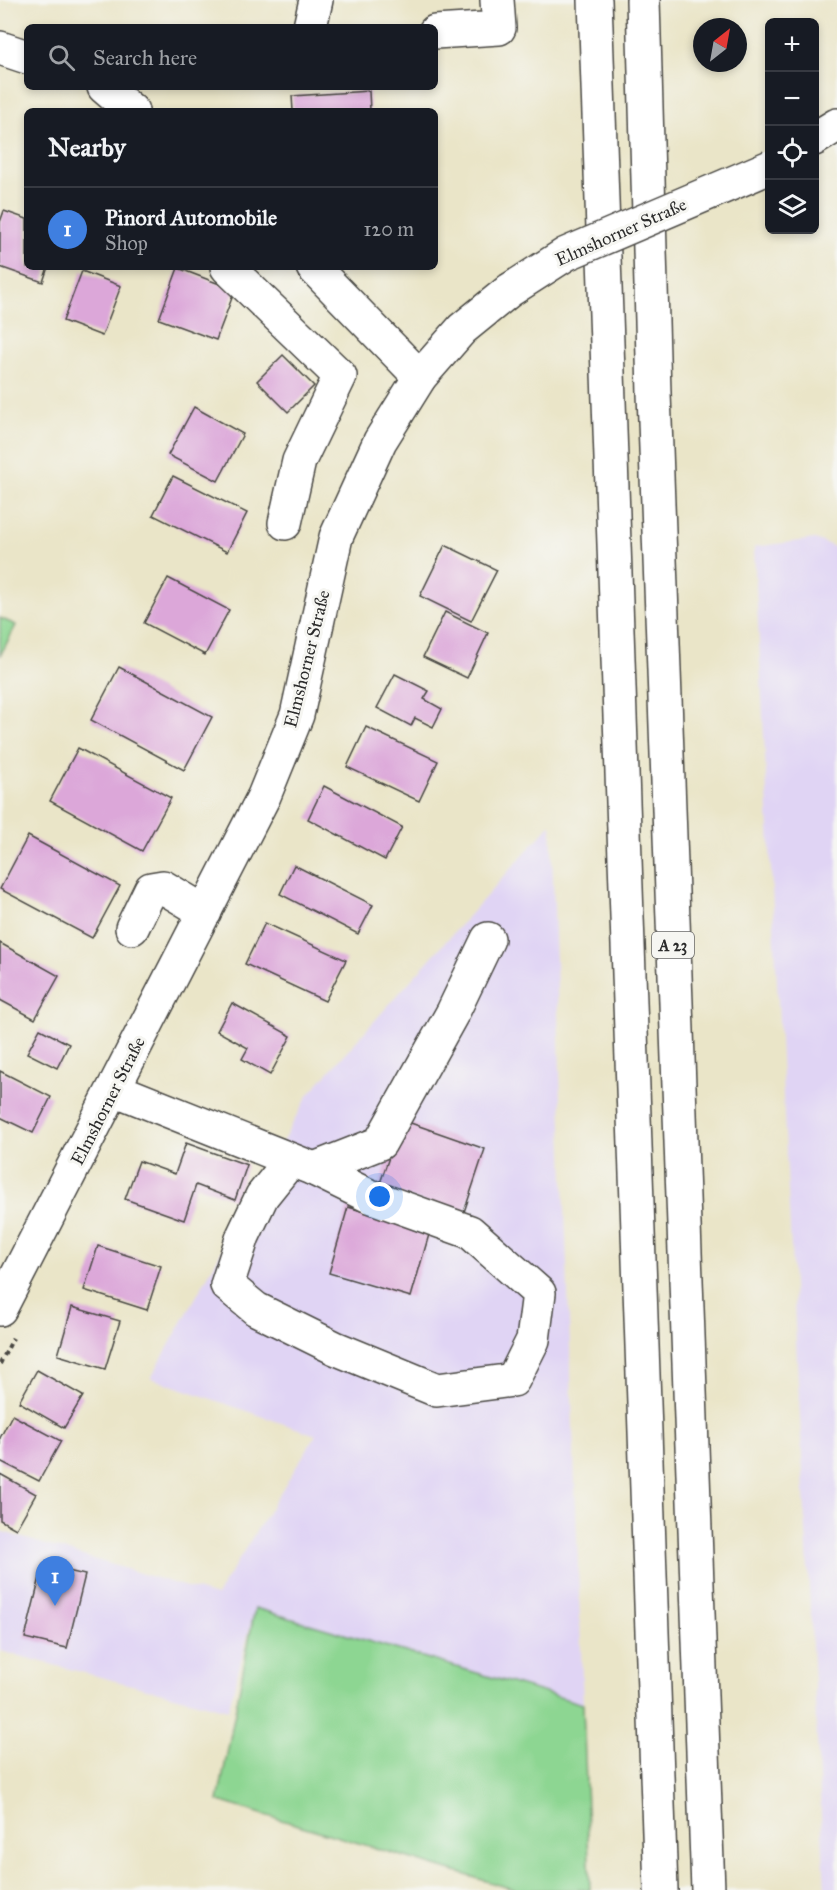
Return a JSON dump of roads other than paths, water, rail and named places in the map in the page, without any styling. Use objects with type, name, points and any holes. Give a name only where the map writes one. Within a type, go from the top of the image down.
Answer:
[{"type":"main road","points":[[311,24],[316,0]]},
{"type":"main road","points":[[438,32],[499,28],[498,0]]},
{"type":"main road","name":"A 23","points":[[595,0],[661,1890]]},
{"type":"main road","name":"A 23","points":[[643,0],[655,405],[708,1890]]},
{"type":"main road","points":[[0,48],[24,56]]},
{"type":"main road","points":[[108,90],[128,108]]},
{"type":"main road","points":[[819,136],[837,125]]},
{"type":"main road","name":"Elmshorner Straße","points":[[0,1309],[264,796],[297,715],[336,537],[380,441],[420,377],[462,329],[510,290],[566,254],[765,169]]},
{"type":"main road","points":[[230,270],[340,376],[299,461],[285,522]]},
{"type":"main road","points":[[316,270],[420,377]]},
{"type":"main road","points":[[132,928],[151,890],[163,887],[205,912]]},
{"type":"main road","points":[[114,1089],[302,1165],[368,1195],[470,1232],[539,1293],[533,1340],[513,1380],[436,1390],[335,1348],[256,1309],[227,1285],[243,1236],[262,1196],[302,1165],[381,1143],[453,1012],[488,939]]},
{"type":"place","name":"Pinord Automobile","points":[[55,1606]]}]
